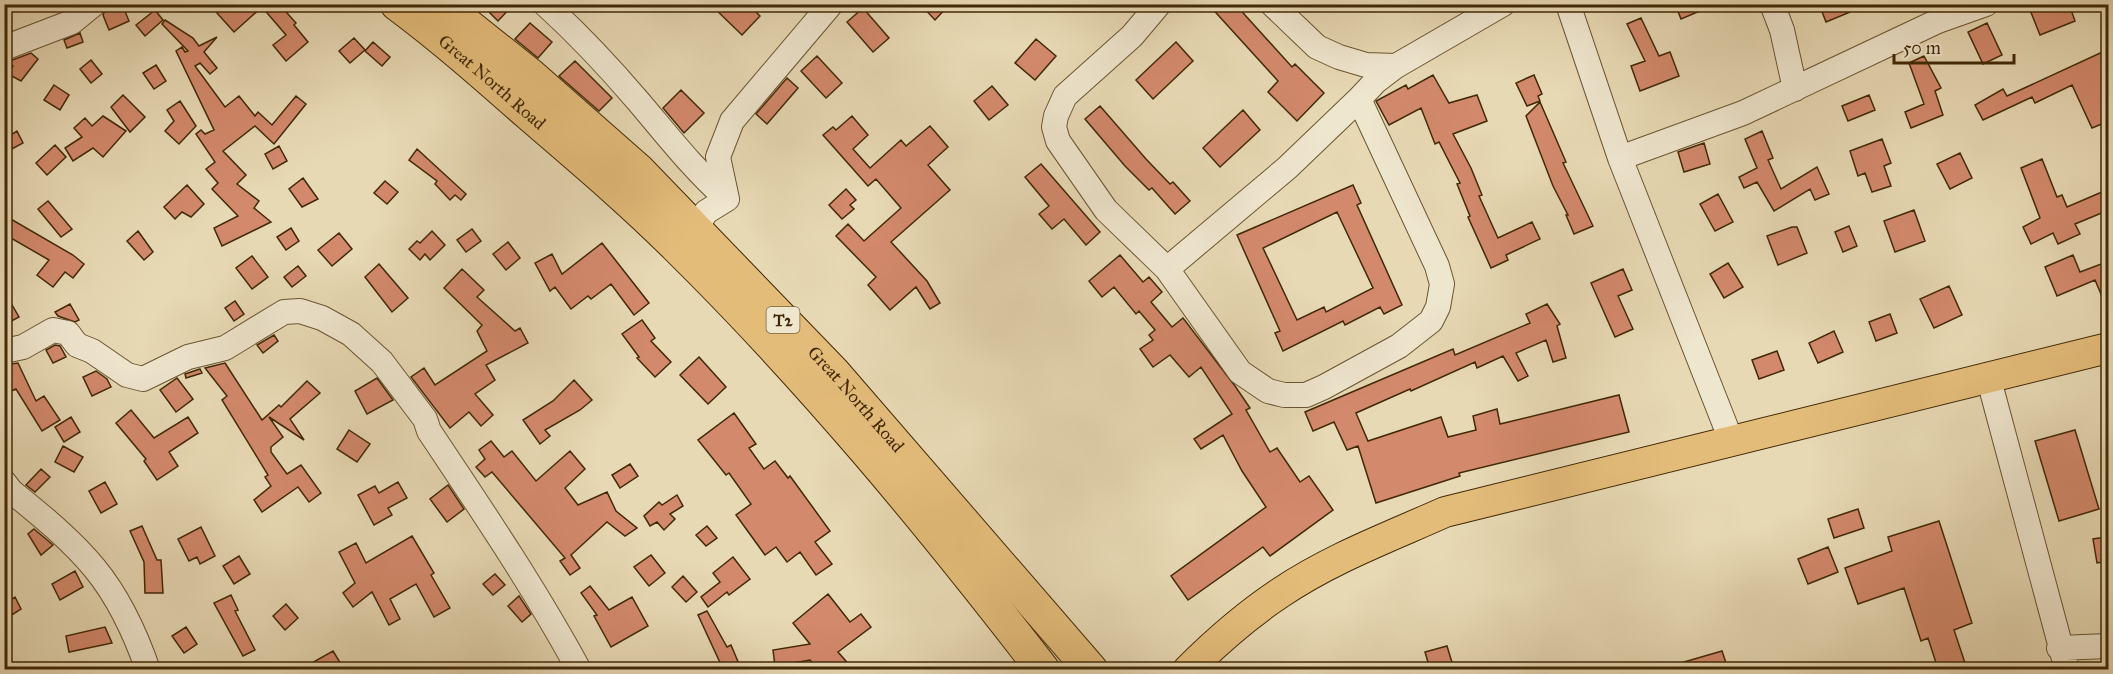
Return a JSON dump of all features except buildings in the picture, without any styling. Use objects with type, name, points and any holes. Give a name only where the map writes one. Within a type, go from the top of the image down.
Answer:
[{"type":"highway","name":"Great North Road","points":[[398,4],[435,33],[618,191],[733,303],[811,388],[948,547],[1043,669]]},
{"type":"highway","name":"Great North Road","points":[[441,4],[581,119],[639,171],[834,373],[1091,669]]},
{"type":"main road","points":[[1188,669],[1280,593],[1349,554],[1445,512],[1731,440],[1989,380],[2109,348]]},
{"type":"street","points":[[4,48],[72,22],[94,4]]},
{"type":"street","points":[[545,4],[571,28],[637,99],[695,171],[727,200]]},
{"type":"street","points":[[727,200],[718,157],[732,121],[831,4]]},
{"type":"street","points":[[1159,4],[1132,36],[1065,96],[1054,127],[1058,141],[1106,210],[1167,269],[1240,372],[1268,391],[1284,395],[1306,396],[1418,334],[1431,321],[1438,307],[1442,284],[1437,266],[1359,99]]},
{"type":"street","points":[[1272,4],[1317,47],[1339,57],[1366,65],[1396,66]]},
{"type":"street","points":[[1167,269],[1287,168],[1375,82],[1396,66],[1503,4]]},
{"type":"street","points":[[1568,4],[1620,158],[1731,440]]},
{"type":"street","points":[[1772,4],[1782,30],[1795,89]]},
{"type":"street","points":[[1620,158],[1743,113],[1938,21],[1986,4]]},
{"type":"street","points":[[695,230],[706,212],[727,200]]},
{"type":"street","points":[[4,351],[23,347],[53,330],[68,333],[77,345],[92,351],[127,375],[143,378],[188,357],[225,348],[284,312],[300,311],[322,318],[351,334],[382,362],[425,419],[429,431],[521,571],[579,669]]},
{"type":"street","points":[[1989,380],[2063,659],[2109,646]]},
{"type":"street","points":[[4,482],[11,491],[78,547],[108,582],[126,611],[148,669]]}]
